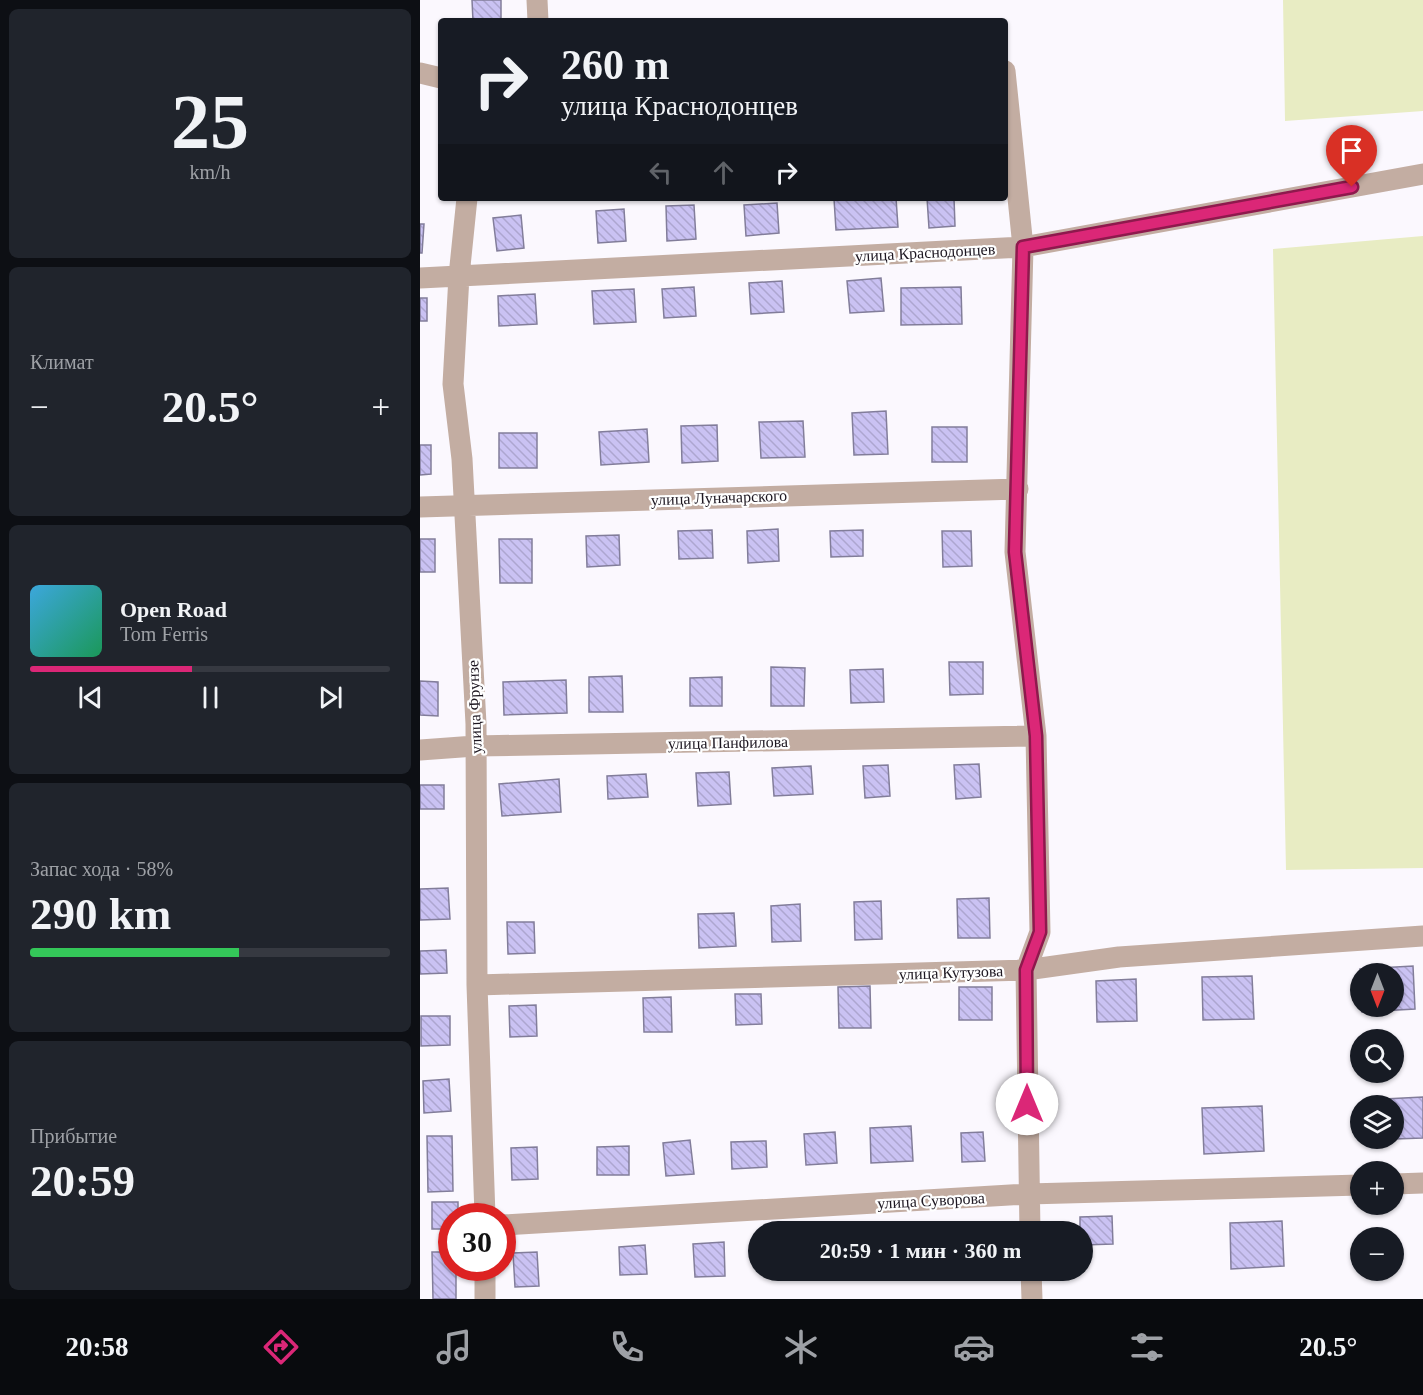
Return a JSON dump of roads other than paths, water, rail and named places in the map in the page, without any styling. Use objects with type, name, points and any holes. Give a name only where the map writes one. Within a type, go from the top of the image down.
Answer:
[{"type":"street","points":[[537,0],[538,18]]},
{"type":"street","points":[[420,73],[438,77]]},
{"type":"street","points":[[1008,100],[1023,247],[1015,552],[1036,736],[1040,932],[1026,970],[1029,1221]]},
{"type":"street","name":"улица Краснодонцев","points":[[420,278],[1023,247],[1423,174]]},
{"type":"street","name":"улица Фрунзе","points":[[467,201],[459,276],[453,384],[462,459],[476,724],[477,985],[485,1203]]},
{"type":"street","name":"улица Луначарского","points":[[420,507],[1018,489]]},
{"type":"street","name":"улица Панфилова","points":[[420,750],[475,746],[1036,736]]},
{"type":"street","name":"улица Кутузова","points":[[477,985],[1026,970],[1119,957],[1423,936]]},
{"type":"street","points":[[1404,1184],[1423,1183]]},
{"type":"street","name":"улица Суворова","points":[[516,1224],[1028,1194],[1350,1185]]},
{"type":"street","points":[[485,1281],[485,1299]]},
{"type":"street","points":[[1031,1281],[1032,1299]]}]
